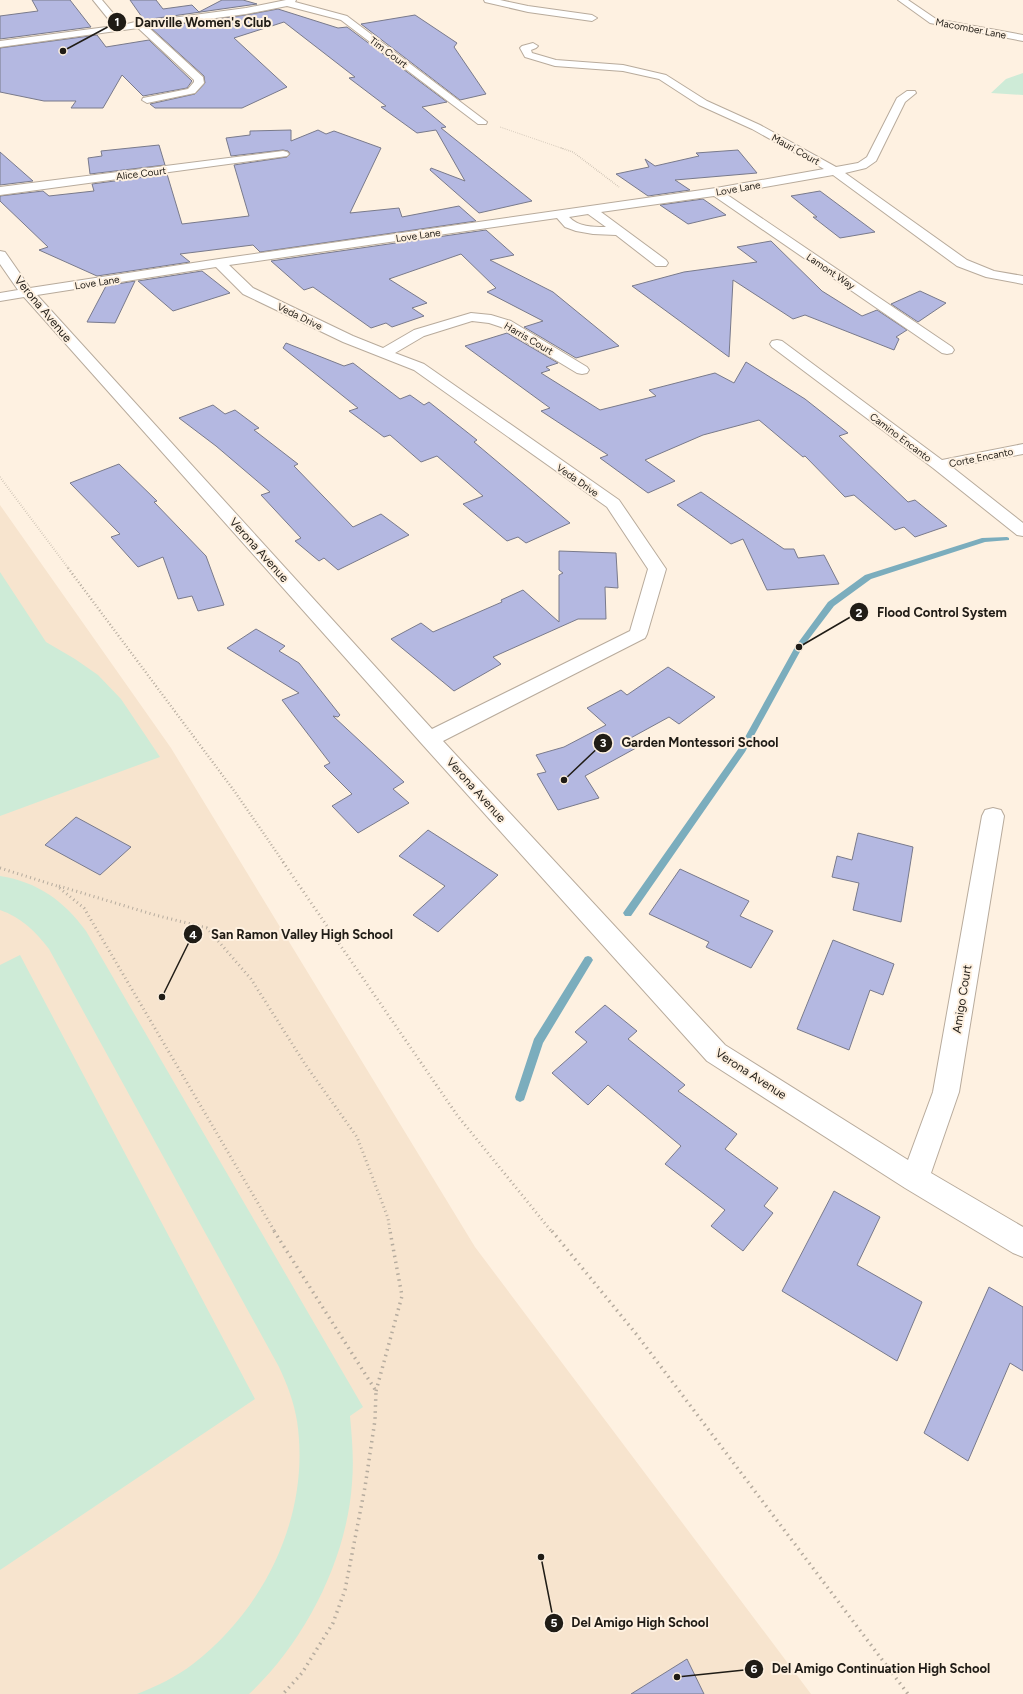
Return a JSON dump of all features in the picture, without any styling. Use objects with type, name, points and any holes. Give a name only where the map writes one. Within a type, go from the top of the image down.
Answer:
[{"type":"street","points":[[97,0],[120,27]]},
{"type":"street","points":[[488,0],[528,9],[592,18]]},
{"type":"street","name":"Macomber Lane","points":[[902,0],[933,21],[1023,38]]},
{"type":"street","points":[[0,44],[139,24],[246,11],[289,1]]},
{"type":"street","name":"Tim Court","points":[[289,1],[344,18],[482,122]]},
{"type":"street","points":[[139,24],[199,79],[199,83],[191,91],[147,100]]},
{"type":"street","name":"Mauri Court","points":[[533,46],[525,48],[528,54],[555,63],[624,68],[662,76],[703,103],[756,127],[835,171]]},
{"type":"street","name":"Love Lane","points":[[0,297],[219,263],[716,192],[862,166],[872,159],[901,100],[911,93]]},
{"type":"street","name":"Alice Court","points":[[0,192],[283,154]]},
{"type":"street","points":[[835,171],[962,264],[990,274],[1023,280]]},
{"type":"street","name":"Lamont Way","points":[[716,192],[947,350]]},
{"type":"street","points":[[591,210],[661,263]]},
{"type":"street","points":[[560,214],[570,224],[584,229],[618,231]]},
{"type":"street","name":"Verona Avenue","points":[[0,255],[27,293],[429,739],[716,1053],[915,1179],[1023,1243]]},
{"type":"street","name":"Veda Drive","points":[[219,263],[248,291],[348,339],[419,367],[613,504],[657,569],[638,634],[429,739]]},
{"type":"street","name":"Harris Court","points":[[384,353],[419,333],[471,317],[491,319],[506,324],[582,370]]},
{"type":"street","name":"Camino Encanto","points":[[777,344],[939,465],[1023,532]]},
{"type":"street","name":"Corte Encanto","points":[[939,465],[1023,449]]},
{"type":"street","name":"Amigo Court","points":[[915,1179],[946,1092],[993,816]]},
{"type":"path","points":[[482,122],[506,128],[573,152],[641,203]]},
{"type":"path","points":[[0,478],[234,792],[457,1115],[637,1335],[908,1694]]},
{"type":"path","points":[[0,868],[155,915],[207,928],[251,979],[305,1064],[357,1137],[388,1218],[402,1296],[376,1391],[375,1420],[366,1486],[345,1590],[333,1624],[302,1673],[283,1694]]},
{"type":"path","points":[[56,886],[84,908],[261,1210],[376,1391]]},
{"type":"shaded area","points":[[0,505],[171,748],[475,1247],[811,1694],[0,1694]]},
{"type":"green space","points":[[1023,73],[1023,95],[991,93],[1006,79]]},
{"type":"green space","points":[[0,572],[46,642],[98,675],[121,699],[160,757],[0,816]]},
{"type":"green space","points":[[0,876],[26,883],[49,894],[78,920],[86,931],[363,1407],[350,1416],[353,1457],[352,1483],[342,1541],[332,1569],[320,1598],[288,1650],[249,1694],[137,1694],[166,1681],[193,1664],[219,1641],[242,1615],[262,1587],[278,1556],[289,1524],[297,1490],[300,1456],[296,1414],[292,1400],[279,1367],[49,949],[28,926],[8,913],[0,910]]},
{"type":"green space","points":[[20,955],[255,1399],[0,1570],[0,965]]},
{"type":"building","points":[[32,0],[70,0],[91,27],[0,39],[0,16],[38,11]]},
{"type":"building","points":[[130,0],[156,0],[163,9],[192,5],[199,12],[222,0],[243,0],[257,4],[144,20]]},
{"type":"building","points":[[278,9],[338,28],[347,27],[447,102],[422,107],[446,127],[441,128],[532,201],[479,213],[430,170],[431,168],[465,181],[436,130],[417,133],[381,107],[386,106],[349,78],[355,77],[284,22],[234,38],[287,87],[242,108],[155,108],[150,104],[195,94],[205,83],[204,76],[151,28]]},
{"type":"building","points":[[415,15],[457,43],[454,47],[486,94],[460,100],[361,24]]},
{"type":"building","points":[[97,35],[106,47],[149,40],[192,81],[187,88],[143,96],[122,75],[103,108],[71,108],[76,101],[44,101],[0,92],[0,48]]},
{"type":"building","points":[[291,130],[291,141],[318,130],[326,134],[334,131],[381,148],[350,213],[399,208],[402,217],[459,206],[476,221],[260,252],[253,245],[180,254],[190,262],[97,276],[39,250],[48,247],[0,201],[0,196],[43,191],[49,196],[94,191],[92,184],[167,174],[182,224],[249,216],[234,165],[287,157],[290,154],[288,151],[283,150],[231,156],[226,138],[250,135],[250,131]]},
{"type":"building","points":[[159,145],[165,165],[90,174],[88,158],[102,156],[101,151]]},
{"type":"building","points":[[738,150],[757,173],[675,180],[690,190],[648,196],[616,174],[649,167],[645,159],[655,166],[699,156],[696,153]]},
{"type":"building","points":[[0,152],[33,181],[0,185]]},
{"type":"building","points":[[820,191],[875,232],[840,238],[813,217],[817,217],[791,196]]},
{"type":"building","points":[[703,199],[726,215],[688,224],[660,205]]},
{"type":"building","points":[[486,230],[514,255],[490,260],[553,292],[619,346],[576,358],[524,327],[543,321],[487,292],[496,288],[461,254],[389,279],[427,303],[412,308],[424,316],[392,327],[386,323],[371,328],[313,287],[304,290],[271,261]]},
{"type":"building","points":[[771,241],[822,291],[862,316],[877,310],[907,330],[896,337],[899,339],[894,350],[805,315],[793,319],[733,280],[729,357],[632,286],[684,272],[757,262],[737,247]]},
{"type":"building","points":[[202,271],[230,293],[173,311],[138,281]]},
{"type":"building","points":[[135,281],[115,323],[87,322],[106,286]]},
{"type":"building","points":[[920,291],[946,303],[918,322],[891,304]]},
{"type":"building","points":[[507,333],[558,363],[546,367],[550,370],[541,373],[600,410],[656,396],[649,390],[715,373],[734,383],[746,362],[805,399],[848,433],[839,436],[908,502],[915,500],[947,526],[915,537],[904,527],[895,530],[854,495],[845,497],[805,456],[803,457],[759,420],[703,435],[645,460],[675,481],[648,493],[600,458],[608,455],[541,411],[550,408],[465,346]]},
{"type":"building","points":[[286,343],[344,366],[353,363],[400,399],[410,395],[424,405],[429,402],[477,440],[474,442],[570,523],[526,543],[518,537],[507,541],[463,504],[483,496],[437,456],[421,462],[390,435],[384,437],[349,411],[358,408],[283,348]]},
{"type":"building","points":[[213,405],[225,414],[235,410],[259,428],[254,430],[298,464],[294,466],[353,527],[381,514],[409,535],[338,570],[324,558],[319,561],[295,541],[301,538],[261,495],[270,492],[216,446],[179,418]]},
{"type":"building","points":[[119,464],[157,501],[154,502],[206,556],[224,605],[198,611],[192,596],[178,599],[163,557],[138,567],[111,537],[120,534],[70,483]]},
{"type":"building","points":[[701,492],[784,549],[794,549],[798,558],[824,555],[839,584],[767,590],[743,539],[731,544],[677,505]]},
{"type":"building","points":[[559,551],[616,553],[618,588],[605,587],[606,619],[578,619],[493,657],[501,664],[454,691],[391,639],[421,623],[433,632],[502,602],[501,600],[523,590],[559,622],[559,575],[563,573],[559,570]]},
{"type":"building","points":[[256,629],[285,646],[279,651],[299,663],[340,715],[338,717],[333,716],[404,782],[393,789],[409,803],[358,833],[332,806],[352,794],[324,766],[330,763],[282,700],[299,693],[227,648]]},
{"type":"building","points":[[668,667],[715,697],[679,724],[669,717],[627,740],[636,748],[585,776],[599,798],[558,810],[537,774],[546,772],[536,755],[564,747],[606,725],[587,708],[621,690],[627,695]]},
{"type":"building","points":[[76,817],[131,847],[100,875],[45,845]]},
{"type":"building","points":[[428,830],[498,875],[438,932],[413,915],[445,886],[399,856]]},
{"type":"building","points":[[858,833],[913,847],[901,922],[853,910],[859,883],[832,877],[837,856],[852,860]]},
{"type":"building","points":[[680,869],[749,901],[740,916],[773,931],[751,968],[706,947],[709,942],[649,914]]},
{"type":"building","points":[[833,940],[894,964],[883,995],[870,990],[849,1050],[797,1029]]},
{"type":"building","points":[[605,1005],[637,1031],[628,1039],[685,1085],[678,1091],[737,1134],[725,1149],[778,1188],[764,1206],[773,1213],[743,1251],[711,1226],[725,1210],[665,1164],[681,1146],[608,1085],[588,1105],[552,1073],[587,1042],[575,1032]]},
{"type":"building","points":[[834,1191],[880,1217],[857,1265],[922,1302],[897,1361],[782,1291]]},
{"type":"building","points":[[989,1287],[1023,1307],[1023,1371],[1010,1363],[968,1461],[924,1433]]},
{"type":"building","points":[[687,1659],[704,1694],[631,1694]]},
{"type":"waterway","points":[[628,913],[742,750],[799,647],[831,604],[868,577],[984,540],[1007,539]]},
{"type":"waterway","points":[[520,1097],[538,1042],[588,960]]},
{"type":"place","name":"Danville Women's Club","points":[[63,51]]},
{"type":"place","name":"Flood Control System","points":[[799,647]]},
{"type":"place","name":"Garden Montessori School","points":[[564,780]]},
{"type":"place","name":"San Ramon Valley High School","points":[[162,997]]},
{"type":"place","name":"Del Amigo High School","points":[[541,1557]]},
{"type":"place","name":"Del Amigo Continuation High School","points":[[677,1677]]}]
